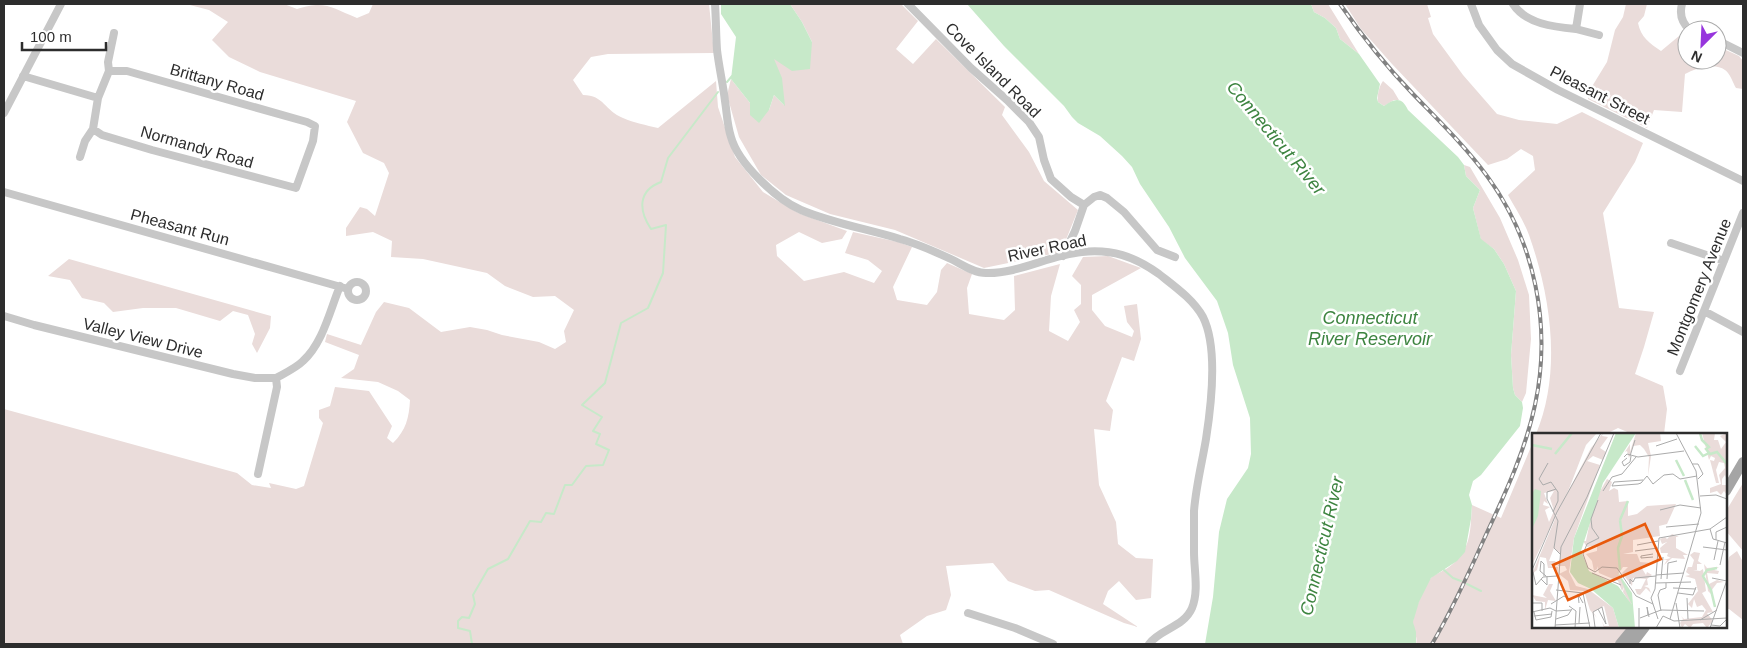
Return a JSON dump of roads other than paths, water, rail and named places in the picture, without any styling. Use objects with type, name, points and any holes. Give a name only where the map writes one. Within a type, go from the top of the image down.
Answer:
[{"type":"main road","points":[[1727,489],[1743,462]]},
{"type":"main road","points":[[1620,644],[1633,628]]},
{"type":"main road","points":[[1632,644],[1644,628]]},
{"type":"street","points":[[4,113],[61,4]]},
{"type":"street","name":"River Road","points":[[715,4],[717,48],[731,139],[743,160],[756,175],[768,188],[785,201],[799,209],[822,217],[928,248],[970,269],[985,273],[1011,270],[1078,252],[1104,251],[1126,256],[1147,266],[1170,282],[1189,299],[1202,316],[1209,333],[1211,385],[1208,424],[1196,491],[1194,551],[1196,587],[1192,608],[1186,617],[1160,634],[1149,644]]},
{"type":"street","name":"Cove Island Road","points":[[908,4],[971,68],[1008,100],[1029,122],[1039,138],[1051,179],[1071,197],[1084,205]]},
{"type":"street","name":"Pleasant Street","points":[[1471,4],[1479,25],[1497,50],[1512,64],[1558,90],[1743,181]]},
{"type":"street","points":[[1513,4],[1518,10],[1536,21],[1599,35]]},
{"type":"street","points":[[1576,29],[1580,4]]},
{"type":"street","points":[[1682,4],[1680,10],[1682,20]]},
{"type":"street","points":[[80,156],[85,141],[93,129],[98,98],[109,71],[108,62],[114,33]]},
{"type":"street","points":[[1727,45],[1743,53]]},
{"type":"street","name":"Brittany Road","points":[[109,71],[127,71],[313,124],[315,127],[313,141],[296,188]]},
{"type":"street","points":[[23,76],[98,98]]},
{"type":"street","name":"Normandy Road","points":[[93,129],[102,135],[152,150],[296,188]]},
{"type":"street","name":"Pheasant Run","points":[[4,192],[348,288]]},
{"type":"street","points":[[1063,256],[1075,231],[1084,205],[1100,195],[1107,198],[1124,212],[1157,250],[1175,257]]},
{"type":"street","name":"Montgomery Avenue","points":[[1680,371],[1743,213]]},
{"type":"street","points":[[1671,243],[1724,261]]},
{"type":"street","points":[[258,474],[277,390],[276,378],[304,361],[313,349],[322,333],[340,286]]},
{"type":"street","points":[[1704,311],[1743,332]]},
{"type":"street","name":"Valley View Drive","points":[[4,316],[233,374],[255,378],[276,378]]},
{"type":"street","points":[[968,614],[1015,628],[1053,644]]},
{"type":"water","points":[[721,4],[790,4],[812,42],[810,69],[792,71],[774,59],[782,78],[785,106],[774,95],[769,110],[759,123],[750,115],[750,103],[731,79],[736,37],[721,14]]},
{"type":"water","name":"Connecticut River Reservoir","points":[[967,4],[1311,4],[1314,12],[1325,18],[1336,28],[1340,39],[1359,54],[1380,84],[1378,102],[1384,106],[1395,100],[1401,101],[1464,165],[1466,176],[1480,190],[1473,208],[1481,239],[1494,249],[1504,264],[1516,291],[1511,355],[1513,388],[1515,395],[1522,402],[1523,408],[1520,426],[1481,475],[1473,481],[1469,495],[1472,505],[1465,552],[1457,561],[1431,578],[1419,602],[1413,622],[1416,632],[1416,644],[1205,644],[1213,597],[1219,532],[1227,499],[1248,468],[1251,454],[1250,418],[1233,365],[1228,333],[1217,301],[1185,258],[1169,227],[1140,184],[1132,167],[1100,136],[1078,123],[1064,106],[1004,46]]},
{"type":"waterway","points":[[727,82],[732,76]]},
{"type":"waterway","points":[[472,644],[470,631],[458,628],[458,621],[462,617],[469,618],[475,604],[473,595],[488,569],[508,559],[530,521],[541,522],[546,513],[554,514],[565,485],[572,485],[586,466],[603,465],[609,450],[596,444],[600,434],[593,431],[602,417],[582,405],[605,383],[621,323],[648,308],[663,273],[666,225],[651,229],[644,215],[642,202],[648,191],[661,182],[668,158],[718,92]]},
{"type":"waterway","points":[[1444,570],[1453,578],[1461,581]]},
{"type":"waterway","points":[[1467,584],[1481,591]]},
{"type":"railway","points":[[1340,4],[1393,73],[1470,154],[1504,201],[1528,256],[1540,315],[1540,375],[1526,440],[1472,566],[1432,644]]},
{"type":"water label","name":"Connecticut River","points":[[1276,138]]},
{"type":"water label","name":"Connecticut River","points":[[1322,546]]}]
